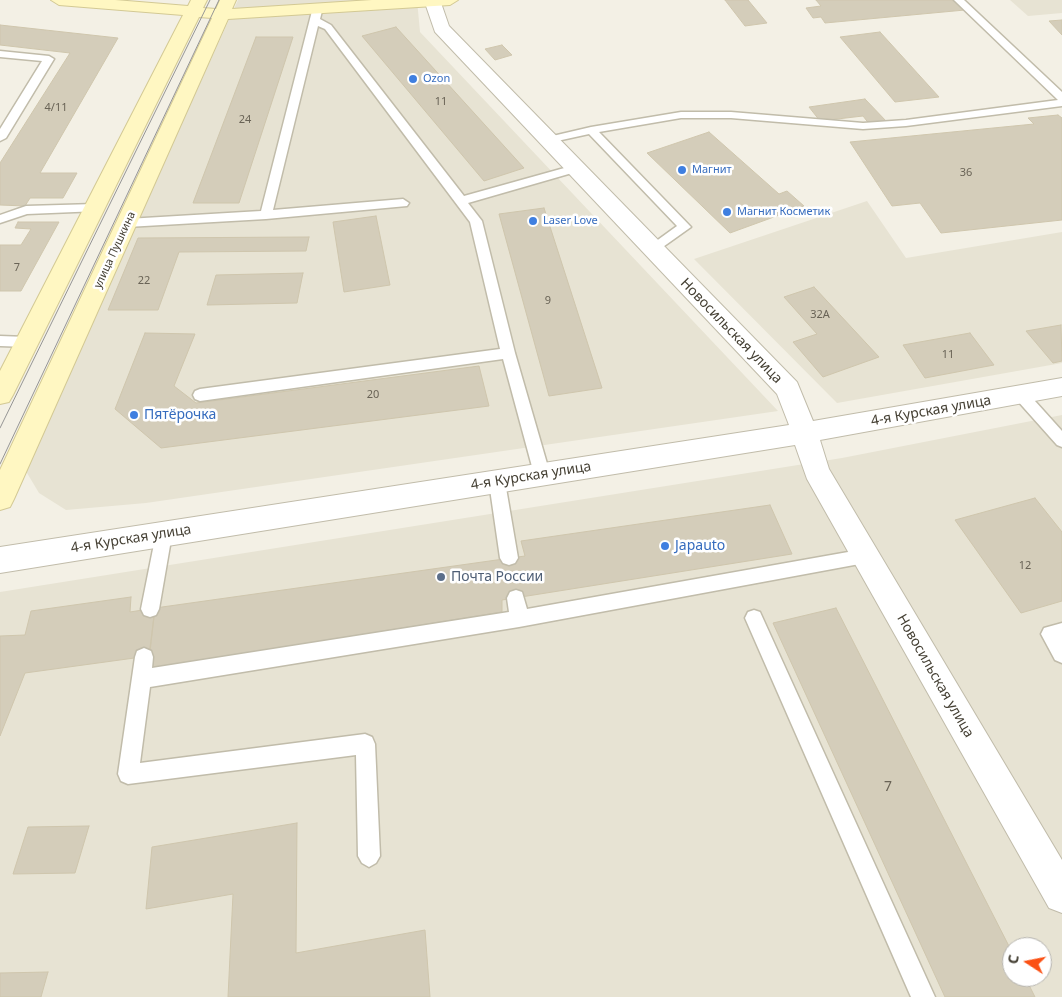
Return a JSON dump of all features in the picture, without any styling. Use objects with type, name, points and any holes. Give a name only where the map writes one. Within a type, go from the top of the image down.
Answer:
[{"type":"main road","points":[[59,0],[225,7],[316,15],[438,1]]},
{"type":"main road","points":[[0,395],[196,6]]},
{"type":"main road","name":"улица Пушкина","points":[[0,499],[225,7]]},
{"type":"street","name":"Новосильская улица","points":[[438,1],[440,28],[788,389],[805,433],[816,471],[1062,895]]},
{"type":"street","name":"4-я Курская улица","points":[[0,560],[805,433],[1062,387]]},
{"type":"lane","points":[[959,0],[1062,98]]},
{"type":"lane","points":[[316,15],[328,27],[476,221],[508,353],[542,474]]},
{"type":"lane","points":[[266,215],[316,15]]},
{"type":"lane","points":[[0,54],[49,59],[0,138]]},
{"type":"lane","points":[[548,140],[653,119],[703,115],[863,126],[906,123],[1062,104]]},
{"type":"lane","points":[[591,130],[685,228],[653,250]]},
{"type":"lane","points":[[461,201],[575,168]]},
{"type":"lane","points":[[127,223],[266,215],[403,203]]},
{"type":"lane","points":[[0,219],[26,210],[95,208]]},
{"type":"lane","points":[[0,341],[27,342]]},
{"type":"lane","points":[[200,395],[508,353]]},
{"type":"lane","points":[[1021,395],[1062,441]]},
{"type":"lane","points":[[497,482],[510,558]]},
{"type":"lane","points":[[150,609],[164,534]]},
{"type":"lane","points":[[142,679],[519,619],[865,556]]},
{"type":"lane","points":[[516,598],[519,619]]},
{"type":"lane","points":[[754,618],[923,997]]},
{"type":"lane","points":[[1062,631],[1050,634],[1062,654]]},
{"type":"lane","points":[[144,657],[128,774],[365,744],[369,856]]},
{"type":"shaded area","points":[[238,0],[417,0],[420,32],[778,411],[146,503],[66,510],[39,493],[24,468]]},
{"type":"shaded area","points":[[1010,0],[1062,0],[1062,13],[1028,16]]},
{"type":"shaded area","points":[[867,201],[906,258],[1062,232],[1062,363],[837,403],[694,259]]},
{"type":"shaded area","points":[[1062,415],[1062,997],[0,997],[0,592],[842,458]]},
{"type":"building","points":[[725,0],[748,0],[767,23],[745,26]]},
{"type":"building","points":[[816,0],[955,0],[965,10],[825,23],[821,17],[813,18],[806,8],[821,6]]},
{"type":"building","points":[[1062,20],[1062,35],[1049,21]]},
{"type":"building","points":[[0,25],[118,38],[40,173],[77,173],[63,198],[30,198],[25,206],[0,205],[0,163],[70,53],[0,45]]},
{"type":"building","points":[[396,27],[524,168],[484,181],[362,36]]},
{"type":"building","points":[[880,32],[939,97],[895,102],[840,37]]},
{"type":"building","points":[[256,37],[293,37],[239,203],[193,203]]},
{"type":"building","points":[[502,45],[512,55],[495,60],[485,49]]},
{"type":"building","points":[[865,99],[887,122],[870,125],[863,116],[820,121],[809,107]]},
{"type":"building","points":[[1058,115],[1062,118],[1062,220],[941,233],[920,203],[892,206],[850,142],[1034,124],[1028,118]]},
{"type":"building","points":[[709,132],[779,194],[787,191],[804,206],[730,233],[647,153]]},
{"type":"building","points":[[544,208],[602,388],[549,396],[499,214]]},
{"type":"building","points":[[376,216],[390,285],[344,292],[333,222]]},
{"type":"building","points":[[18,222],[59,222],[21,291],[0,291],[0,245],[21,245],[31,229],[15,228]]},
{"type":"building","points":[[309,237],[306,251],[179,252],[158,310],[108,310],[138,238]]},
{"type":"building","points":[[303,273],[297,303],[207,305],[216,275]]},
{"type":"building","points":[[814,287],[879,357],[823,377],[793,342],[817,334],[784,297]]},
{"type":"building","points":[[1061,325],[1062,361],[1053,363],[1026,331]]},
{"type":"building","points":[[145,333],[195,334],[174,386],[196,403],[479,366],[489,406],[161,448],[115,409]]},
{"type":"building","points":[[970,333],[994,365],[925,378],[903,345]]},
{"type":"building","points":[[1035,498],[1062,532],[1062,601],[1021,613],[955,520]]},
{"type":"building","points":[[770,505],[792,554],[502,600],[502,612],[148,669],[155,608],[525,556],[521,541]]},
{"type":"building","points":[[131,597],[130,612],[155,608],[149,656],[25,673],[0,736],[0,636],[25,635],[31,611]]},
{"type":"building","points":[[836,608],[1004,937],[1002,937],[1002,987],[1030,987],[1035,997],[945,997],[773,623]]},
{"type":"building","points":[[297,823],[296,953],[425,930],[430,997],[228,997],[233,894],[146,909],[152,847]]},
{"type":"building","points":[[89,826],[75,873],[13,874],[28,827]]},
{"type":"building","points":[[48,972],[41,997],[0,997],[0,973]]},
{"type":"tram line","points":[[0,428],[210,0]]},
{"type":"tram line","points":[[0,464],[219,0]]},
{"type":"place","name":"Ozon","points":[[413,79]]},
{"type":"place","name":"Магнит","points":[[682,170]]},
{"type":"place","name":"Магнит Косметик","points":[[727,212]]},
{"type":"place","name":"Laser Love","points":[[533,221]]},
{"type":"place","name":"Пятёрочка","points":[[134,415]]},
{"type":"place","name":"Japauto","points":[[665,546]]},
{"type":"place","name":"Почта России","points":[[441,577]]}]
